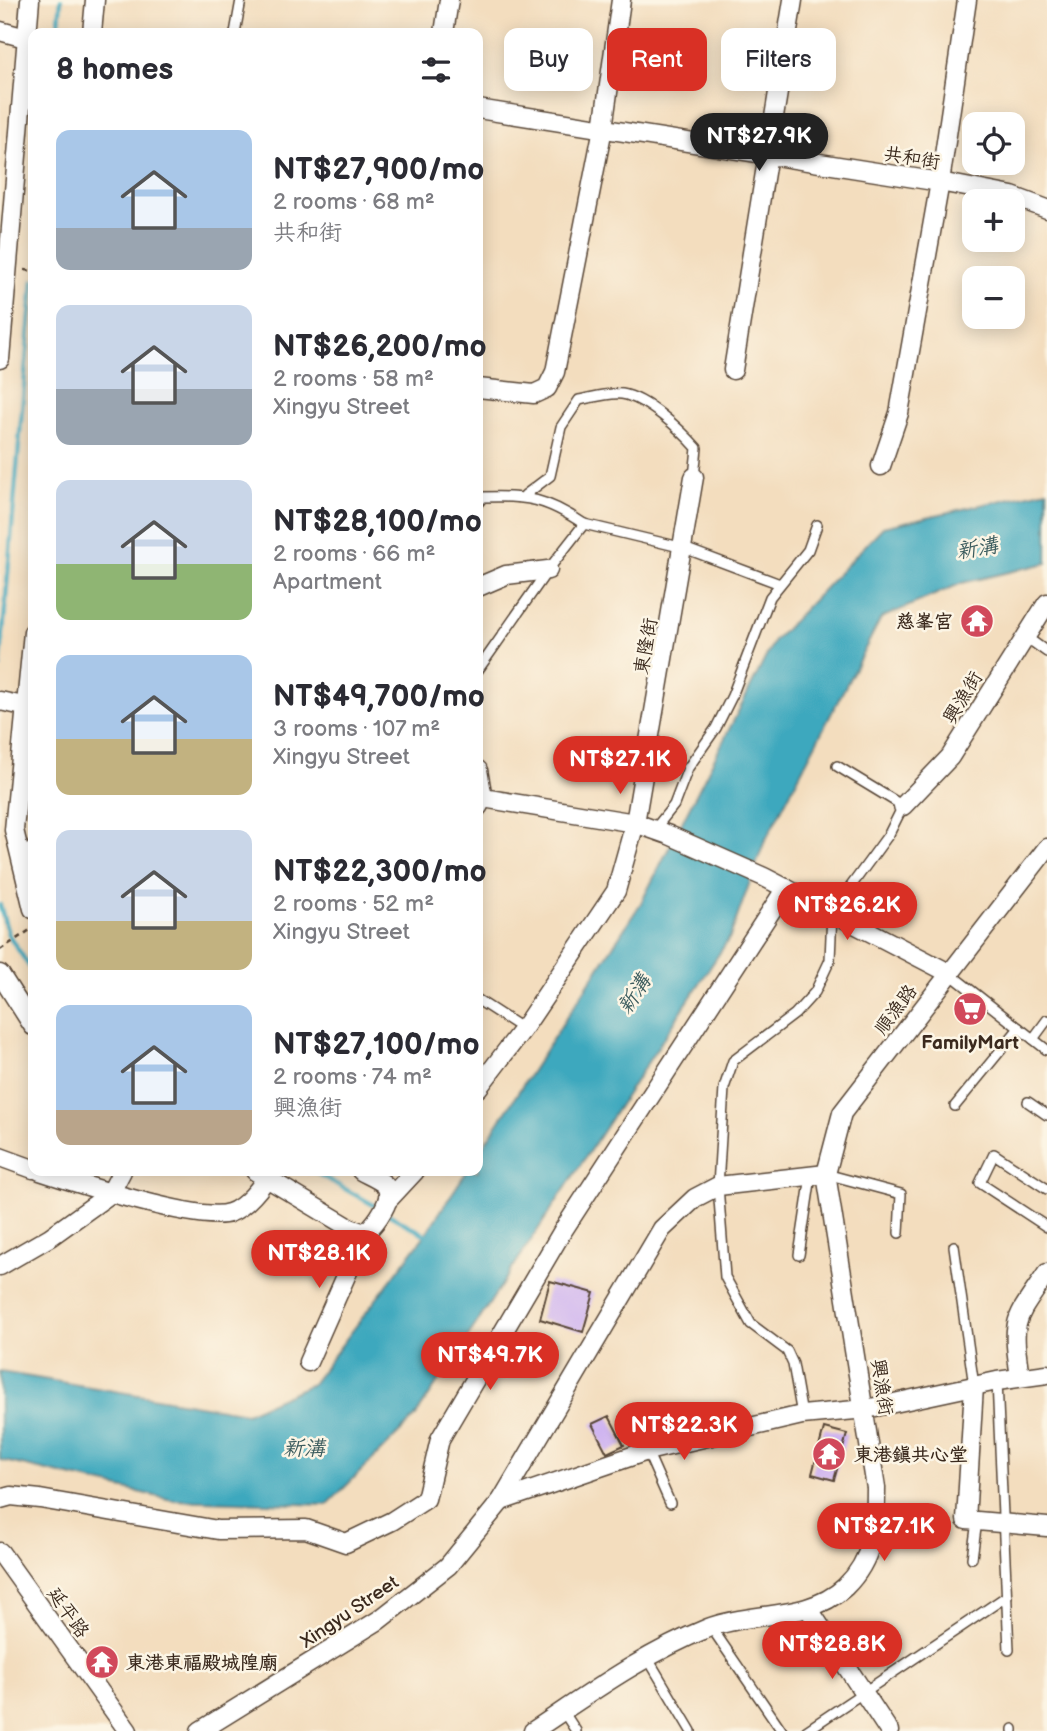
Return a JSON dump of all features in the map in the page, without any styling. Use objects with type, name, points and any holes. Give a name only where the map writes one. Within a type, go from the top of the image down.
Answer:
[{"type":"street","points":[[30,0],[31,28]]},
{"type":"street","points":[[92,28],[95,0]]},
{"type":"street","points":[[445,28],[449,0]]},
{"type":"street","points":[[483,389],[534,394],[547,388],[555,372],[603,128],[621,0]]},
{"type":"street","points":[[733,370],[793,0]]},
{"type":"street","points":[[881,466],[899,413],[940,182],[967,0]]},
{"type":"street","points":[[0,31],[28,38]]},
{"type":"street","points":[[0,359],[6,228],[28,62]]},
{"type":"street","name":"共和街","points":[[483,110],[940,182],[1012,196],[1047,209]]},
{"type":"street","name":"東隆街","points":[[483,1081],[523,1029],[616,891],[635,823],[694,477]]},
{"type":"street","points":[[483,585],[506,575],[548,570]]},
{"type":"street","name":"興漁街","points":[[903,806],[950,757],[1047,603]]},
{"type":"street","points":[[28,655],[17,705],[14,830],[28,890]]},
{"type":"street","points":[[483,803],[635,823],[764,877],[949,972]]},
{"type":"street","name":"順漁路","points":[[819,1175],[842,1113],[949,972],[1044,859]]},
{"type":"street","points":[[0,1499],[11,1496],[40,1499],[218,1530],[306,1529],[346,1543],[392,1521],[426,1499],[440,1439],[562,1232],[786,888]]},
{"type":"street","points":[[0,974],[28,1018]]},
{"type":"street","points":[[0,1157],[28,1166]]},
{"type":"street","name":"興漁街","points":[[533,1731],[646,1656],[710,1627],[808,1608],[844,1588],[863,1564],[876,1534],[876,1488],[866,1409],[819,1175]]},
{"type":"street","name":"Xingyu Street","points":[[200,1731],[379,1620],[448,1566],[501,1501],[662,1229],[695,1198],[718,1186],[819,1175]]},
{"type":"street","points":[[55,1176],[110,1194],[210,1214],[227,1214],[241,1208],[262,1176]]},
{"type":"street","points":[[0,1266],[50,1237],[110,1194],[119,1176]]},
{"type":"street","points":[[269,1176],[350,1228],[368,1230]]},
{"type":"street","points":[[370,1176],[384,1184],[388,1200]]},
{"type":"street","points":[[308,1362],[368,1230],[388,1200],[410,1176]]},
{"type":"street","points":[[1020,1377],[1013,1329],[1017,1318],[1047,1273]]},
{"type":"street","points":[[501,1501],[647,1451],[802,1415],[866,1409],[997,1381],[1047,1374]]},
{"type":"street","points":[[974,1386],[966,1520],[1047,1527]]},
{"type":"street","name":"延平路","points":[[0,1552],[128,1731]]},
{"type":"street","points":[[808,1608],[890,1731]]},
{"type":"lane","points":[[236,28],[241,0]]},
{"type":"lane","points":[[524,495],[550,476],[561,428],[579,400],[622,394],[666,416],[697,448],[694,477]]},
{"type":"lane","points":[[483,497],[524,495],[558,506],[584,524],[684,548],[780,584]]},
{"type":"lane","points":[[483,663],[584,524]]},
{"type":"lane","points":[[662,833],[688,768],[716,728],[732,696],[770,597],[808,550],[817,525]]},
{"type":"lane","points":[[1024,636],[1047,652]]},
{"type":"lane","points":[[802,1415],[793,1364],[787,1352],[751,1324],[724,1277],[718,1186],[724,1088],[733,1061],[795,1014],[815,992],[830,960],[832,912],[889,835],[903,806],[837,766]]},
{"type":"lane","points":[[20,860],[28,851]]},
{"type":"lane","points":[[949,972],[1047,1050]]},
{"type":"lane","points":[[483,1003],[523,1029]]},
{"type":"lane","points":[[1033,1039],[1047,1020]]},
{"type":"lane","points":[[955,1106],[1020,1028]]},
{"type":"lane","points":[[1028,1102],[1047,1115]]},
{"type":"lane","points":[[1047,1189],[994,1154],[980,1183],[1047,1227]]},
{"type":"lane","points":[[799,1255],[819,1175],[901,1194],[900,1233]]},
{"type":"lane","points":[[954,1247],[974,1386]]},
{"type":"lane","points":[[997,1381],[1009,1650]]},
{"type":"lane","points":[[647,1451],[670,1503]]},
{"type":"lane","points":[[972,1558],[977,1521]]},
{"type":"lane","points":[[807,1731],[1007,1596]]},
{"type":"lane","points":[[710,1627],[782,1731]]},
{"type":"lane","points":[[646,1656],[691,1731]]},
{"type":"lane","points":[[563,1711],[576,1731]]},
{"type":"path","points":[[0,950],[28,932]]},
{"type":"water","name":"新溝","points":[[1047,490],[1047,563],[962,583],[881,618],[764,843],[730,937],[415,1417],[327,1505],[172,1500],[0,1460],[0,1372],[246,1413],[312,1384],[425,1235],[464,1176],[483,1176],[483,1146],[641,903],[774,641],[883,527]]},
{"type":"building","points":[[550,1281],[594,1293],[583,1332],[540,1319]]},
{"type":"building","points":[[609,1416],[624,1445],[607,1453],[592,1424]]},
{"type":"building","name":"東港鎮共心堂","points":[[824,1428],[847,1434],[834,1480],[812,1474]]},
{"type":"waterway","points":[[58,28],[61,0]]},
{"type":"waterway","points":[[0,667],[28,339]]},
{"type":"waterway","points":[[0,905],[8,934],[28,964]]},
{"type":"waterway","points":[[322,1176],[379,1208]]},
{"type":"waterway","points":[[386,1213],[428,1236]]},
{"type":"place","name":"慈峯宮","points":[[977,621]]},
{"type":"place","name":"FamilyMart","points":[[970,1009]]},
{"type":"place","name":"東港鎮共心堂","points":[[829,1454]]},
{"type":"place","name":"東港東福殿城隍廟","points":[[102,1662]]}]
